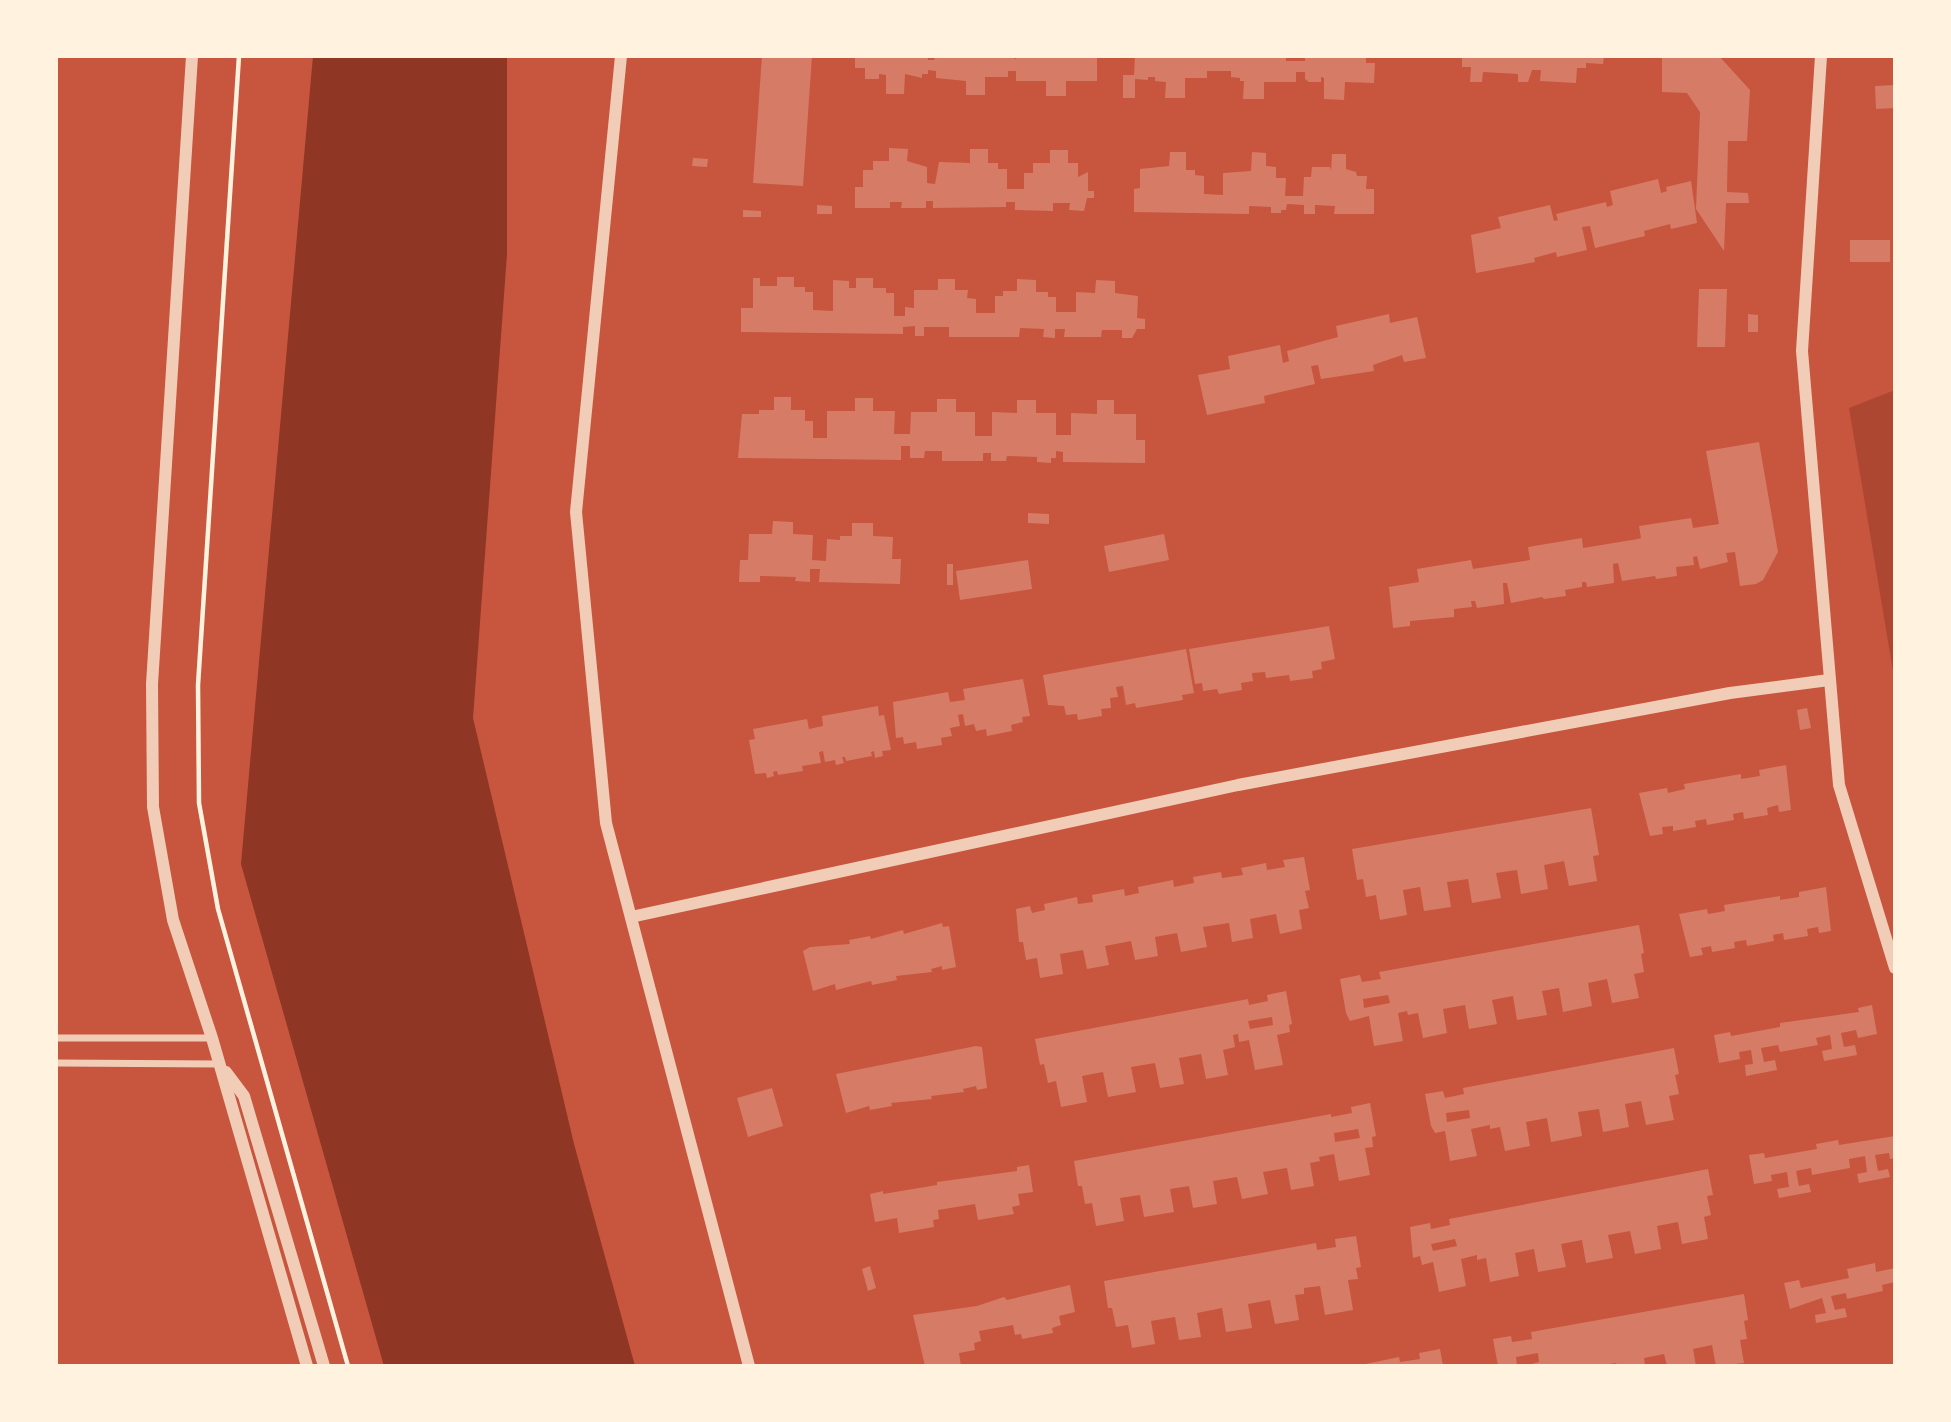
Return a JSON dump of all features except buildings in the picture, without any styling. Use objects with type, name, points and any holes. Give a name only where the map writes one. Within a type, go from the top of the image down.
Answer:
[{"type":"street","points":[[192,56],[152,684],[153,807],[173,919],[220,1063],[307,1366]]},
{"type":"street","points":[[621,56],[576,512],[606,823],[750,1366]]},
{"type":"street","points":[[1821,56],[1801,351],[1839,785],[1895,968]]},
{"type":"street","points":[[631,917],[1238,785],[1730,693],[1829,680]]},
{"type":"street","points":[[56,1038],[212,1038]]},
{"type":"street","points":[[56,1063],[220,1063]]},
{"type":"street","points":[[220,1063],[244,1096],[324,1366]]},
{"type":"path","points":[[239,56],[198,685],[199,803],[218,909],[348,1366]]},
{"type":"shaded area","points":[[313,56],[507,56],[507,254],[473,718],[574,1144],[635,1366],[384,1366],[241,864]]},
{"type":"shaded area","points":[[1895,390],[1895,683],[1849,408]]}]
